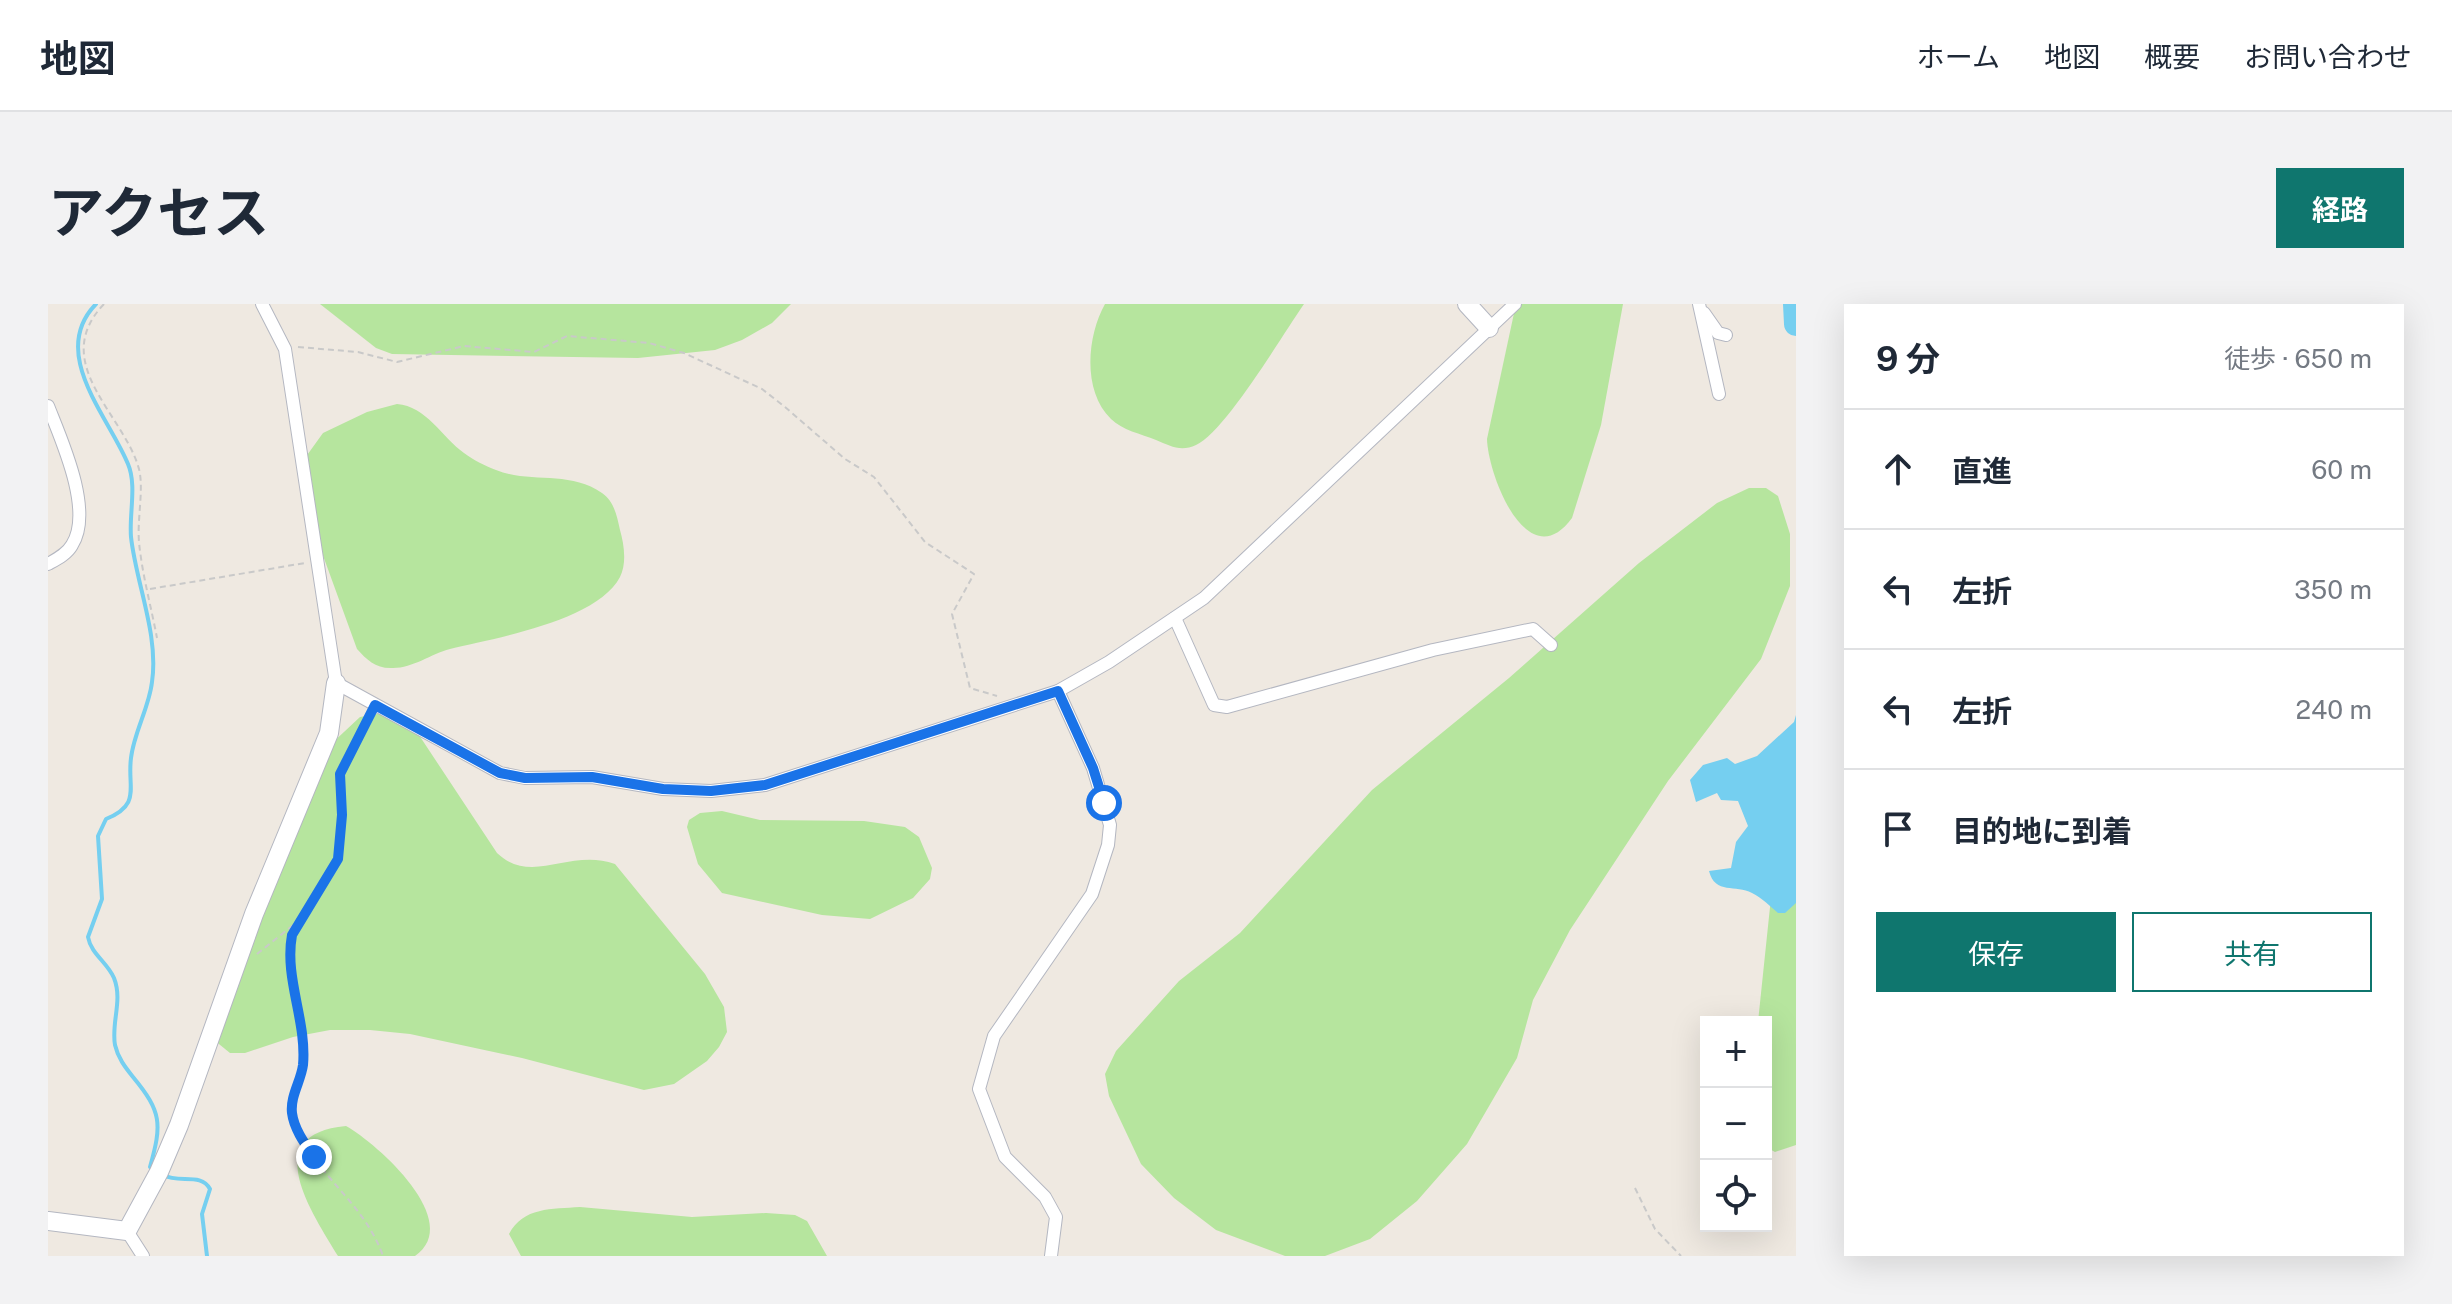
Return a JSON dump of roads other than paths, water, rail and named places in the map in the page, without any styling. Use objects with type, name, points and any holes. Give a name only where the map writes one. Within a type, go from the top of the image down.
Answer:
[{"type":"street","points":[[127,1231],[159,1172],[239,962],[254,914],[329,733],[336,683],[285,349],[262,304]]},
{"type":"street","points":[[1467,304],[1489,328]]},
{"type":"street","points":[[336,683],[500,773],[525,778],[592,777],[663,789],[711,791],[765,785],[1006,709],[1058,691],[1204,598],[1515,304]]},
{"type":"street","points":[[1699,305],[1718,333],[1726,335]]},
{"type":"street","points":[[1699,305],[1719,394]]},
{"type":"street","points":[[48,406],[77,485],[78,534],[72,547],[48,564]]},
{"type":"street","points":[[1175,618],[1214,705],[1227,707],[1433,650],[1533,629],[1551,645]]},
{"type":"street","points":[[1051,1256],[1056,1217],[1045,1197],[1005,1157],[979,1089],[994,1036],[1092,894],[1108,845],[1110,825],[1093,768],[1058,691]]},
{"type":"street","points":[[48,1221],[127,1231]]},
{"type":"street","points":[[127,1231],[143,1256]]},
{"type":"water","points":[[1796,715],[1796,903],[1785,913],[1778,913],[1752,893],[1721,886],[1712,878],[1709,871],[1731,868],[1736,842],[1748,826],[1738,801],[1721,800],[1717,793],[1696,802],[1690,780],[1703,765],[1727,758],[1735,764],[1757,756],[1794,722]]},
{"type":"waterway","points":[[96,304],[83,323],[78,343],[80,364],[87,385],[131,472],[131,537],[150,628],[153,664],[150,692],[133,748],[129,801],[106,819],[98,836],[102,899],[88,937],[92,948],[114,978],[117,1003],[114,1036],[118,1054],[150,1100],[157,1119],[158,1129],[150,1167],[156,1171]]},
{"type":"waterway","points":[[1795,304],[1796,324]]},
{"type":"waterway","points":[[163,1175],[195,1179],[210,1189],[202,1214],[207,1256]]}]
